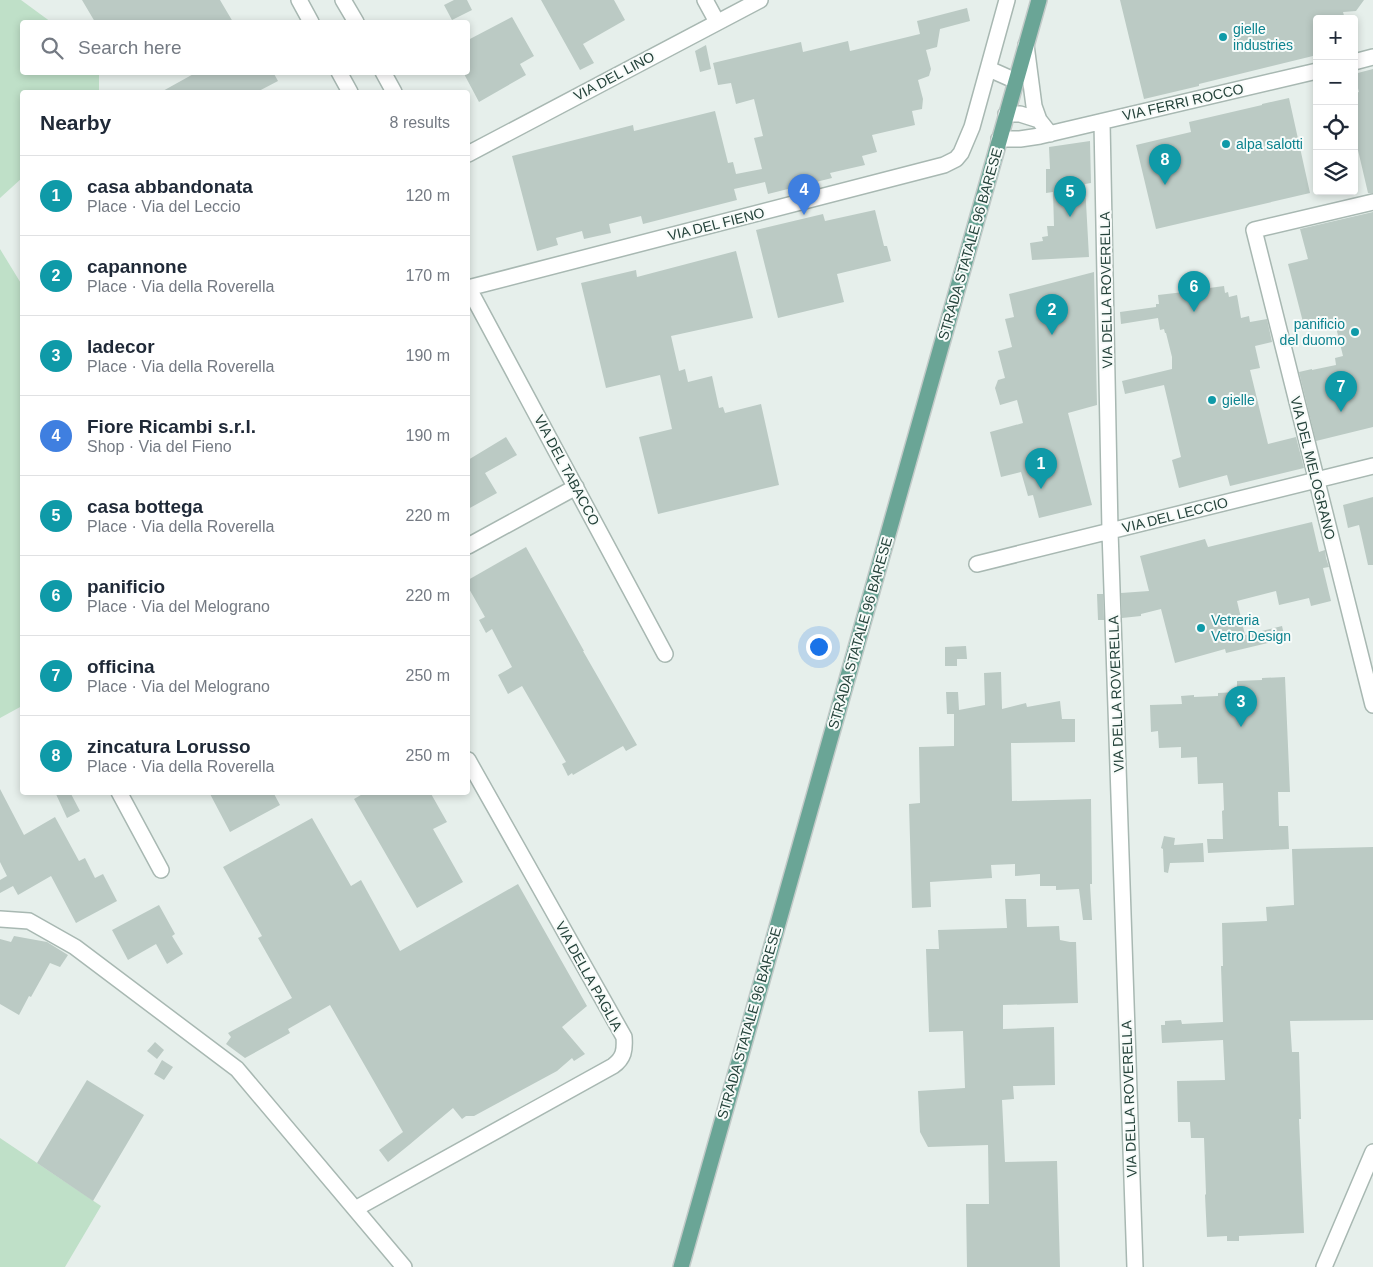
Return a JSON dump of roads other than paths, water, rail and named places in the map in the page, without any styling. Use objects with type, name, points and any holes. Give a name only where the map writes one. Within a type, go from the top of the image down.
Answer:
[{"type":"main road","name":"STRADA STATALE 96 BARESE","points":[[680,1267],[1039,0]]},
{"type":"street","points":[[299,0],[310,20]]},
{"type":"street","points":[[343,0],[355,20]]},
{"type":"street","points":[[705,0],[717,22]]},
{"type":"street","name":"VIA DEL LINO","points":[[470,153],[760,0]]},
{"type":"street","name":"VIA DEL FIENO","points":[[470,286],[944,165],[956,159],[966,143],[972,127],[1006,0]]},
{"type":"street","points":[[1026,44],[1034,106],[1039,120],[1050,134]]},
{"type":"street","points":[[1358,61],[1373,57]]},
{"type":"street","points":[[989,69],[1016,81]]},
{"type":"street","name":"VIA FERRI ROCCO","points":[[999,139],[1020,139],[1050,134],[1313,72]]},
{"type":"street","points":[[341,75],[349,90]]},
{"type":"street","points":[[385,75],[393,90]]},
{"type":"street","points":[[1006,114],[1020,114],[1039,120]]},
{"type":"street","name":"VIA DELLA ROVERELLA","points":[[1102,122],[1110,531],[1135,1267]]},
{"type":"street","name":"VIA DEL MELOGRANO","points":[[1373,202],[1254,230],[1373,705]]},
{"type":"street","name":"VIA DEL TABACCO","points":[[470,291],[666,654]]},
{"type":"street","name":"VIA DEL LECCIO","points":[[977,564],[1373,466]]},
{"type":"street","points":[[470,545],[576,487]]},
{"type":"street","name":"VIA DELLA PAGLIA","points":[[355,1209],[613,1066],[624,1056],[624,1037],[470,764]]},
{"type":"street","points":[[121,795],[162,870]]},
{"type":"street","points":[[0,919],[29,921],[75,946],[237,1069],[404,1267]]},
{"type":"street","points":[[1324,1267],[1373,1152]]},
{"type":"place","name":"gielle industries","points":[[1223,37]]},
{"type":"place","name":"alpa salotti","points":[[1226,144]]},
{"type":"place","name":"zincatura Lorusso","points":[[1165,185]]},
{"type":"place","name":"Fiore Ricambi s.r.l.","points":[[804,215]]},
{"type":"place","name":"casa bottega","points":[[1070,217]]},
{"type":"place","name":"panificio","points":[[1194,312]]},
{"type":"place","name":"panificio del duomo","points":[[1355,332]]},
{"type":"place","name":"capannone","points":[[1052,335]]},
{"type":"place","name":"gielle","points":[[1212,400]]},
{"type":"place","name":"officina","points":[[1341,412]]},
{"type":"place","name":"casa abbandonata","points":[[1041,489]]},
{"type":"place","name":"Vetreria Vetro Design","points":[[1201,628]]},
{"type":"place","name":"ladecor","points":[[1241,727]]}]
